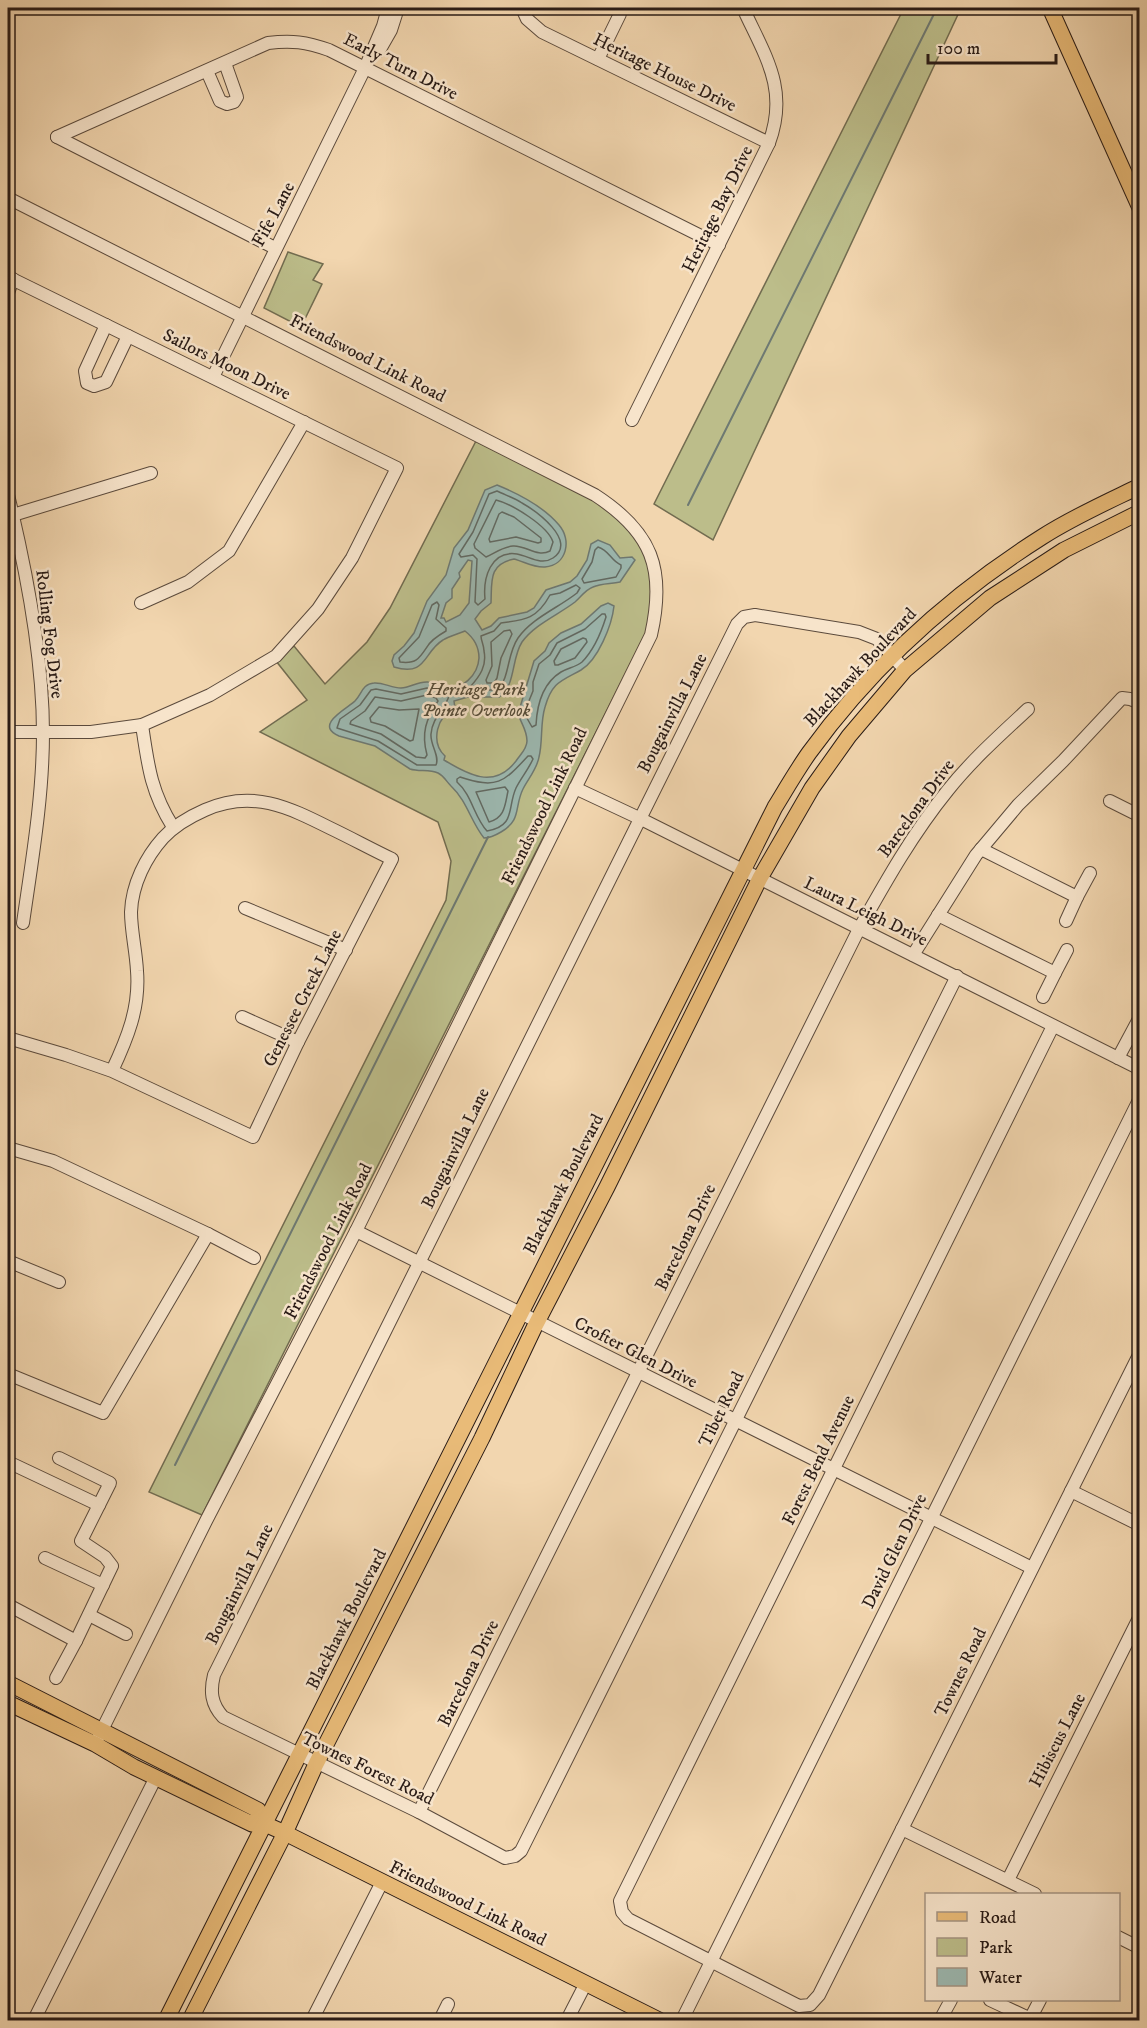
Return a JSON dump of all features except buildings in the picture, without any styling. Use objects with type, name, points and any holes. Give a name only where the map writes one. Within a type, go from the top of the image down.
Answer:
[{"type":"main road","points":[[1050,8],[1140,208]]},
{"type":"main road","name":"Blackhawk Boulevard","points":[[166,2020],[261,1822],[299,1755],[362,1633],[775,807],[809,754],[850,702],[922,626],[952,601],[1043,537],[1089,510],[1140,486]]},
{"type":"main road","name":"Blackhawk Boulevard","points":[[190,2020],[760,878],[812,788],[849,736],[905,670],[990,598],[1086,538],[1140,512]]},
{"type":"main road","points":[[1008,561],[1020,578]]},
{"type":"main road","points":[[640,1074],[659,1083]]},
{"type":"main road","points":[[589,1177],[607,1186]]},
{"type":"main road","points":[[463,1429],[482,1438]]},
{"type":"main road","points":[[412,1531],[429,1542]]},
{"type":"main road","points":[[362,1633],[378,1642]]},
{"type":"main road","points":[[8,1683],[103,1730]]},
{"type":"main road","points":[[8,1703],[94,1744]]},
{"type":"main road","name":"Friendswood Link Road","points":[[103,1730],[258,1810],[261,1822]]},
{"type":"main road","name":"Friendswood Link Road","points":[[94,1744],[134,1767],[252,1824],[261,1822],[285,1833],[659,2020]]},
{"type":"main road","points":[[203,1945],[223,1957]]},
{"type":"street","name":"Fife Lane","points":[[213,377],[365,68],[388,8]]},
{"type":"street","name":"Fife Lane","points":[[365,68],[377,55],[391,30],[398,8]]},
{"type":"street","name":"Heritage House Drive","points":[[522,8],[527,19],[542,32],[769,144]]},
{"type":"street","name":"Heritage Bay Drive","points":[[632,420],[769,144],[777,116],[777,91],[772,73],[743,8]]},
{"type":"street","points":[[598,59],[620,14]]},
{"type":"street","name":"Early Turn Drive","points":[[275,248],[57,136],[268,43],[289,40],[308,43],[329,50],[719,245]]},
{"type":"street","points":[[207,71],[220,101],[227,104],[234,102],[237,97],[225,63]]},
{"type":"street","name":"Friendswood Link Road","points":[[8,198],[595,495],[623,514],[640,534],[650,552],[656,573],[658,595],[651,635],[356,1231],[94,1744]]},
{"type":"street","points":[[8,293],[10,278]]},
{"type":"street","name":"Sailors Moon Drive","points":[[10,278],[397,468],[352,558],[323,601],[276,656],[210,695],[142,725]]},
{"type":"street","points":[[106,325],[85,371],[87,383],[94,386],[105,382],[128,336]]},
{"type":"street","points":[[141,603],[188,582],[229,551],[304,422]]},
{"type":"street","points":[[13,515],[151,473]]},
{"type":"street","name":"Rolling Fog Drive","points":[[8,495],[25,572],[33,625],[43,731],[40,804],[23,923]]},
{"type":"street","name":"Bougainvilla Lane","points":[[213,1701],[211,1687],[214,1675],[737,624],[744,617],[764,615],[859,632],[877,639],[893,655]]},
{"type":"street","points":[[893,655],[905,670]]},
{"type":"street","points":[[913,955],[981,849],[1018,805],[1122,698],[1140,703]]},
{"type":"street","name":"Barcelona Drive","points":[[419,1812],[859,929],[901,855],[947,791],[979,754],[1028,709]]},
{"type":"street","points":[[8,732],[91,732],[142,725],[152,787],[173,827],[155,847],[136,883],[131,910],[138,971],[134,1016],[112,1071],[8,1038]]},
{"type":"street","name":"Laura Leigh Drive","points":[[575,788],[1140,1069]]},
{"type":"street","name":"Genessee Creek Lane","points":[[112,1071],[253,1137],[298,1042],[392,859],[297,811],[278,804],[256,800],[235,801],[214,806],[173,827]]},
{"type":"street","points":[[1110,801],[1140,816]]},
{"type":"street","points":[[981,849],[1077,897]]},
{"type":"street","points":[[1066,921],[1090,873]]},
{"type":"street","points":[[245,908],[346,950]]},
{"type":"street","points":[[938,915],[1055,973]]},
{"type":"street","points":[[1043,997],[1067,950]]},
{"type":"street","name":"Tibet Road","points":[[515,1856],[521,1851],[957,976]]},
{"type":"street","points":[[242,1017],[298,1042]]},
{"type":"street","points":[[1118,1058],[1140,1017]]},
{"type":"street","name":"Forest Bend Avenue","points":[[711,1962],[628,1919],[622,1911],[620,1900],[1053,1026]]},
{"type":"street","name":"David Glen Drive","points":[[682,2020],[1140,1098]]},
{"type":"street","points":[[8,1148],[53,1161],[254,1258]]},
{"type":"street","name":"Crofter Glen Drive","points":[[356,1231],[735,1422],[1032,1568]]},
{"type":"street","points":[[8,1374],[103,1413],[208,1234]]},
{"type":"street","points":[[8,1261],[59,1282]]},
{"type":"street","name":"Townes Road","points":[[711,1962],[799,2006],[810,2005],[819,1995],[1140,1353]]},
{"type":"street","points":[[56,1678],[112,1566],[105,1557],[81,1541],[110,1483],[59,1458]]},
{"type":"street","points":[[8,1462],[99,1505]]},
{"type":"street","points":[[1071,1491],[1140,1525]]},
{"type":"street","points":[[45,1558],[103,1585]]},
{"type":"street","points":[[10,1606],[76,1641]]},
{"type":"street","points":[[88,1615],[126,1634]]},
{"type":"street","name":"Hibiscus Lane","points":[[1008,1880],[1140,1616]]},
{"type":"street","name":"Townes Forest Road","points":[[213,1701],[223,1717],[419,1812],[505,1857],[515,1856]]},
{"type":"street","points":[[34,2020],[156,1777]]},
{"type":"street","points":[[902,1828],[1033,1893]]},
{"type":"street","points":[[312,2020],[382,1882]]},
{"type":"street","points":[[1120,1938],[1140,1948]]},
{"type":"street","points":[[567,2020],[586,1983]]},
{"type":"street","points":[[940,2020],[950,2001]]},
{"type":"street","points":[[992,2001],[1032,2020],[1040,2001]]},
{"type":"street","points":[[440,2020],[448,2004]]},
{"type":"green space","points":[[904,8],[961,8],[713,540],[654,504]]},
{"type":"green space","points":[[288,252],[323,264],[313,280],[322,284],[301,327],[264,308]]},
{"type":"green space","name":"Heritage Park Pointe Overlook","points":[[476,441],[601,504],[632,532],[644,552],[652,576],[654,597],[646,633],[202,1515],[149,1492],[446,900],[451,861],[438,822],[260,732],[307,700],[276,661],[294,646],[325,684],[367,642],[390,608]]},
{"type":"water","points":[[497,485],[538,506],[559,525],[566,544],[563,557],[552,565],[537,567],[514,559],[500,565],[493,575],[491,603],[475,619],[482,630],[491,626],[499,618],[527,612],[534,608],[546,590],[570,582],[577,576],[587,560],[591,544],[598,540],[610,545],[620,558],[632,557],[635,560],[620,582],[590,588],[575,602],[527,636],[516,656],[508,686],[499,697],[468,697],[454,701],[455,708],[444,716],[440,723],[437,737],[440,750],[445,756],[444,760],[480,777],[499,775],[508,770],[527,744],[526,733],[518,714],[534,661],[561,633],[581,624],[601,606],[608,603],[614,606],[607,632],[593,658],[581,670],[558,683],[551,692],[543,713],[538,761],[520,796],[515,818],[501,832],[484,838],[461,798],[440,774],[410,769],[375,746],[339,736],[332,732],[330,727],[335,717],[355,701],[370,684],[380,683],[401,688],[428,682],[451,688],[463,684],[476,670],[478,650],[465,631],[443,640],[419,666],[413,669],[394,667],[392,661],[394,655],[414,633],[427,601],[446,575],[454,548],[468,530],[485,490]],"holes":[[[468,560],[472,561],[469,603],[460,615],[446,622],[444,618],[441,618],[446,603],[452,598],[452,589],[460,577],[459,573]]]},
{"type":"waterway","points":[[688,505],[937,8]]},
{"type":"waterway","points":[[175,1465],[488,837]]}]
